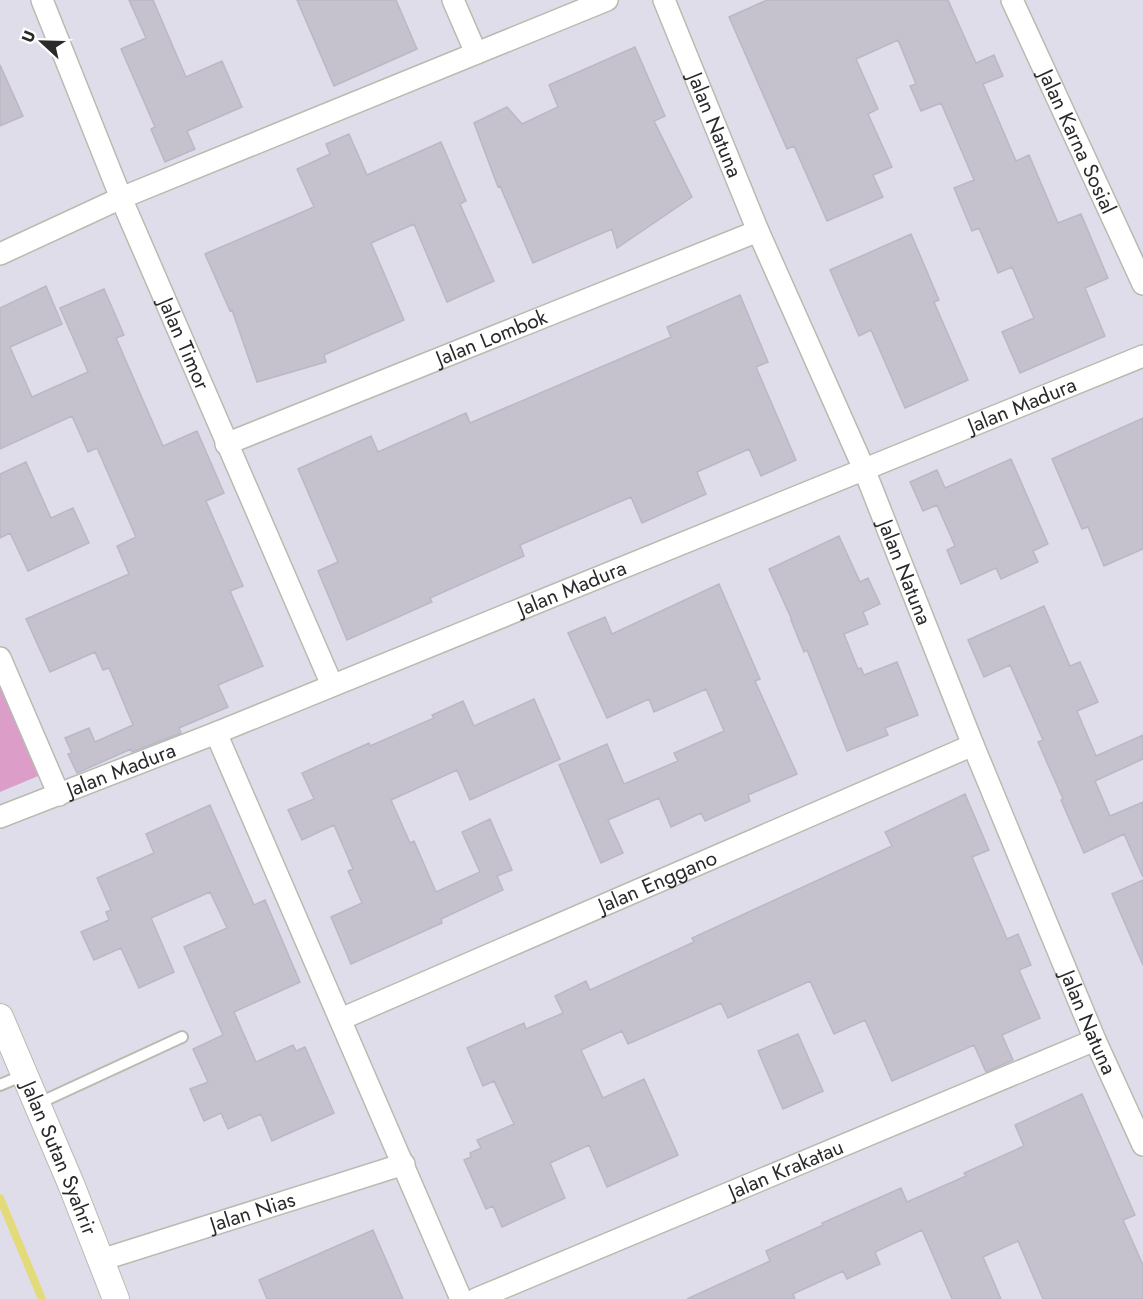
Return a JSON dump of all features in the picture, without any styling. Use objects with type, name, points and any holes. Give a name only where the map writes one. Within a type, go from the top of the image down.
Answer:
[{"type":"street","name":"Jalan Timor","points":[[42,0],[121,198],[332,685]]},
{"type":"street","points":[[453,0],[476,53]]},
{"type":"street","points":[[0,254],[121,198],[607,0]]},
{"type":"street","name":"Jalan Natuna","points":[[664,0],[758,231],[864,469],[973,745],[1095,1041],[1143,1145]]},
{"type":"street","name":"Jalan Karna Sosial","points":[[1012,0],[1136,248],[1143,284]]},
{"type":"street","name":"Jalan Lombok","points":[[226,444],[758,231]]},
{"type":"street","name":"Jalan Madura","points":[[0,817],[216,733],[1143,356]]},
{"type":"street","points":[[0,658],[59,795]]},
{"type":"street","points":[[216,733],[461,1299]]},
{"type":"street","name":"Jalan Enggano","points":[[341,1019],[973,745]]},
{"type":"street","name":"Jalan Sutan Syahrir","points":[[0,1017],[116,1299]]},
{"type":"street","name":"Jalan Krakatau","points":[[476,1299],[1095,1041]]},
{"type":"street","name":"Jalan Nias","points":[[100,1260],[404,1164]]},
{"type":"lane","points":[[37,1104],[182,1037]]},
{"type":"lane","points":[[0,1085],[24,1075]]},
{"type":"shaded area","points":[[0,672],[43,774],[0,792]]},
{"type":"building","points":[[129,0],[153,0],[186,77],[222,61],[242,107],[187,131],[195,149],[165,162],[151,129],[155,127],[121,49],[146,38]]},
{"type":"building","points":[[297,0],[396,0],[417,49],[334,86]]},
{"type":"building","points":[[767,0],[948,0],[976,63],[994,55],[1003,76],[983,84],[1016,161],[1029,155],[1058,223],[1081,214],[1108,278],[1085,288],[1105,336],[1020,373],[1002,332],[1034,318],[1012,267],[998,273],[979,228],[972,231],[954,188],[974,180],[941,103],[921,111],[910,86],[916,84],[898,40],[856,59],[878,109],[868,114],[892,167],[873,175],[883,197],[827,221],[794,146],[787,149],[729,17]]},
{"type":"building","points":[[635,47],[665,116],[654,121],[692,197],[617,248],[612,229],[533,263],[500,186],[498,187],[474,123],[507,107],[522,124],[558,107],[549,85]]},
{"type":"building","points":[[0,65],[23,116],[0,126]]},
{"type":"building","points":[[349,134],[367,175],[441,142],[466,201],[460,204],[494,281],[447,302],[414,224],[371,243],[404,320],[324,355],[326,362],[257,382],[232,310],[230,311],[205,254],[314,207],[297,169],[330,154],[326,144]]},
{"type":"building","points":[[911,234],[939,300],[934,302],[968,380],[905,408],[871,330],[859,336],[830,270]]},
{"type":"building","points":[[46,286],[62,324],[10,347],[32,397],[88,372],[60,308],[104,289],[124,335],[116,338],[163,446],[197,431],[224,493],[206,501],[243,586],[230,591],[263,666],[218,685],[228,707],[179,728],[181,733],[132,752],[131,749],[77,773],[68,754],[72,753],[65,738],[89,728],[95,742],[133,725],[109,668],[103,670],[95,652],[50,672],[26,619],[129,574],[117,546],[136,537],[97,448],[88,452],[72,416],[0,449],[0,308]]},
{"type":"building","points":[[740,295],[768,362],[756,367],[796,460],[761,476],[749,449],[697,472],[706,494],[642,523],[631,497],[520,545],[524,556],[430,598],[432,602],[347,640],[318,571],[338,562],[298,469],[371,436],[378,452],[466,413],[470,423],[671,337],[667,327]]},
{"type":"building","points":[[1143,418],[1143,549],[1104,566],[1088,527],[1082,529],[1052,459]]},
{"type":"building","points":[[1011,459],[1048,544],[1033,551],[1038,562],[1001,579],[996,568],[961,584],[947,550],[955,546],[937,505],[923,511],[910,482],[937,470],[945,488]]},
{"type":"building","points":[[26,462],[51,518],[73,508],[89,543],[28,571],[10,533],[0,538],[0,474]]},
{"type":"building","points":[[839,536],[860,582],[868,578],[880,604],[863,612],[868,624],[844,634],[858,669],[861,668],[864,675],[897,662],[918,715],[885,728],[888,735],[847,751],[807,650],[804,652],[769,569]]},
{"type":"building","points":[[719,584],[760,679],[755,681],[797,774],[748,795],[750,801],[705,821],[701,813],[671,827],[659,798],[608,820],[623,853],[601,863],[559,765],[607,744],[624,784],[678,761],[674,753],[724,731],[706,689],[654,712],[649,699],[607,718],[568,633],[605,617],[612,634]]},
{"type":"building","points":[[1044,606],[1070,666],[1080,662],[1098,702],[1077,711],[1096,756],[1143,735],[1143,759],[1095,781],[1110,816],[1143,802],[1143,877],[1124,834],[1084,853],[1038,742],[1043,740],[1010,665],[984,677],[968,640]]},
{"type":"building","points":[[534,699],[560,759],[470,800],[457,770],[391,800],[410,843],[414,841],[436,892],[480,872],[462,832],[490,819],[512,870],[497,876],[503,890],[441,919],[442,923],[351,964],[331,917],[362,903],[348,871],[353,869],[334,825],[302,840],[288,810],[314,799],[302,773],[369,743],[370,746],[434,718],[432,715],[463,701],[474,726]]},
{"type":"building","points":[[965,794],[989,850],[972,857],[1007,939],[1018,934],[1031,965],[1019,970],[1040,1018],[1002,1035],[1013,1060],[986,1072],[974,1045],[892,1081],[865,1020],[834,1034],[810,981],[728,1018],[721,1003],[628,1044],[622,1031],[581,1050],[603,1098],[644,1079],[678,1155],[607,1187],[589,1145],[550,1163],[565,1198],[502,1227],[493,1206],[486,1209],[464,1160],[471,1157],[470,1153],[481,1148],[477,1140],[514,1124],[494,1081],[483,1086],[467,1048],[524,1023],[526,1029],[563,1013],[555,996],[586,981],[590,990],[694,942],[692,938],[892,846],[885,832]]},
{"type":"building","points":[[210,805],[254,905],[265,900],[300,982],[234,1012],[256,1062],[293,1045],[296,1051],[305,1047],[334,1113],[272,1141],[261,1114],[228,1129],[221,1113],[204,1121],[190,1089],[208,1082],[193,1049],[223,1035],[184,947],[227,928],[210,892],[151,918],[174,972],[139,988],[121,948],[94,960],[81,932],[109,920],[106,912],[111,910],[97,878],[154,853],[146,834]]},
{"type":"building","points":[[1143,880],[1143,965],[1112,894]]},
{"type":"building","points":[[798,1034],[823,1091],[783,1109],[758,1051]]},
{"type":"building","points":[[1082,1094],[1135,1215],[1123,1220],[1143,1265],[1143,1299],[1043,1299],[1018,1241],[983,1257],[1001,1299],[952,1299],[922,1230],[875,1252],[880,1264],[847,1279],[843,1271],[793,1294],[795,1299],[687,1299],[770,1261],[766,1251],[823,1225],[822,1223],[901,1188],[907,1202],[966,1176],[964,1173],[1024,1146],[1015,1125]]},
{"type":"building","points":[[373,1230],[403,1299],[267,1299],[259,1280]]},
{"type":"waterway","points":[[0,1198],[42,1299]]}]
